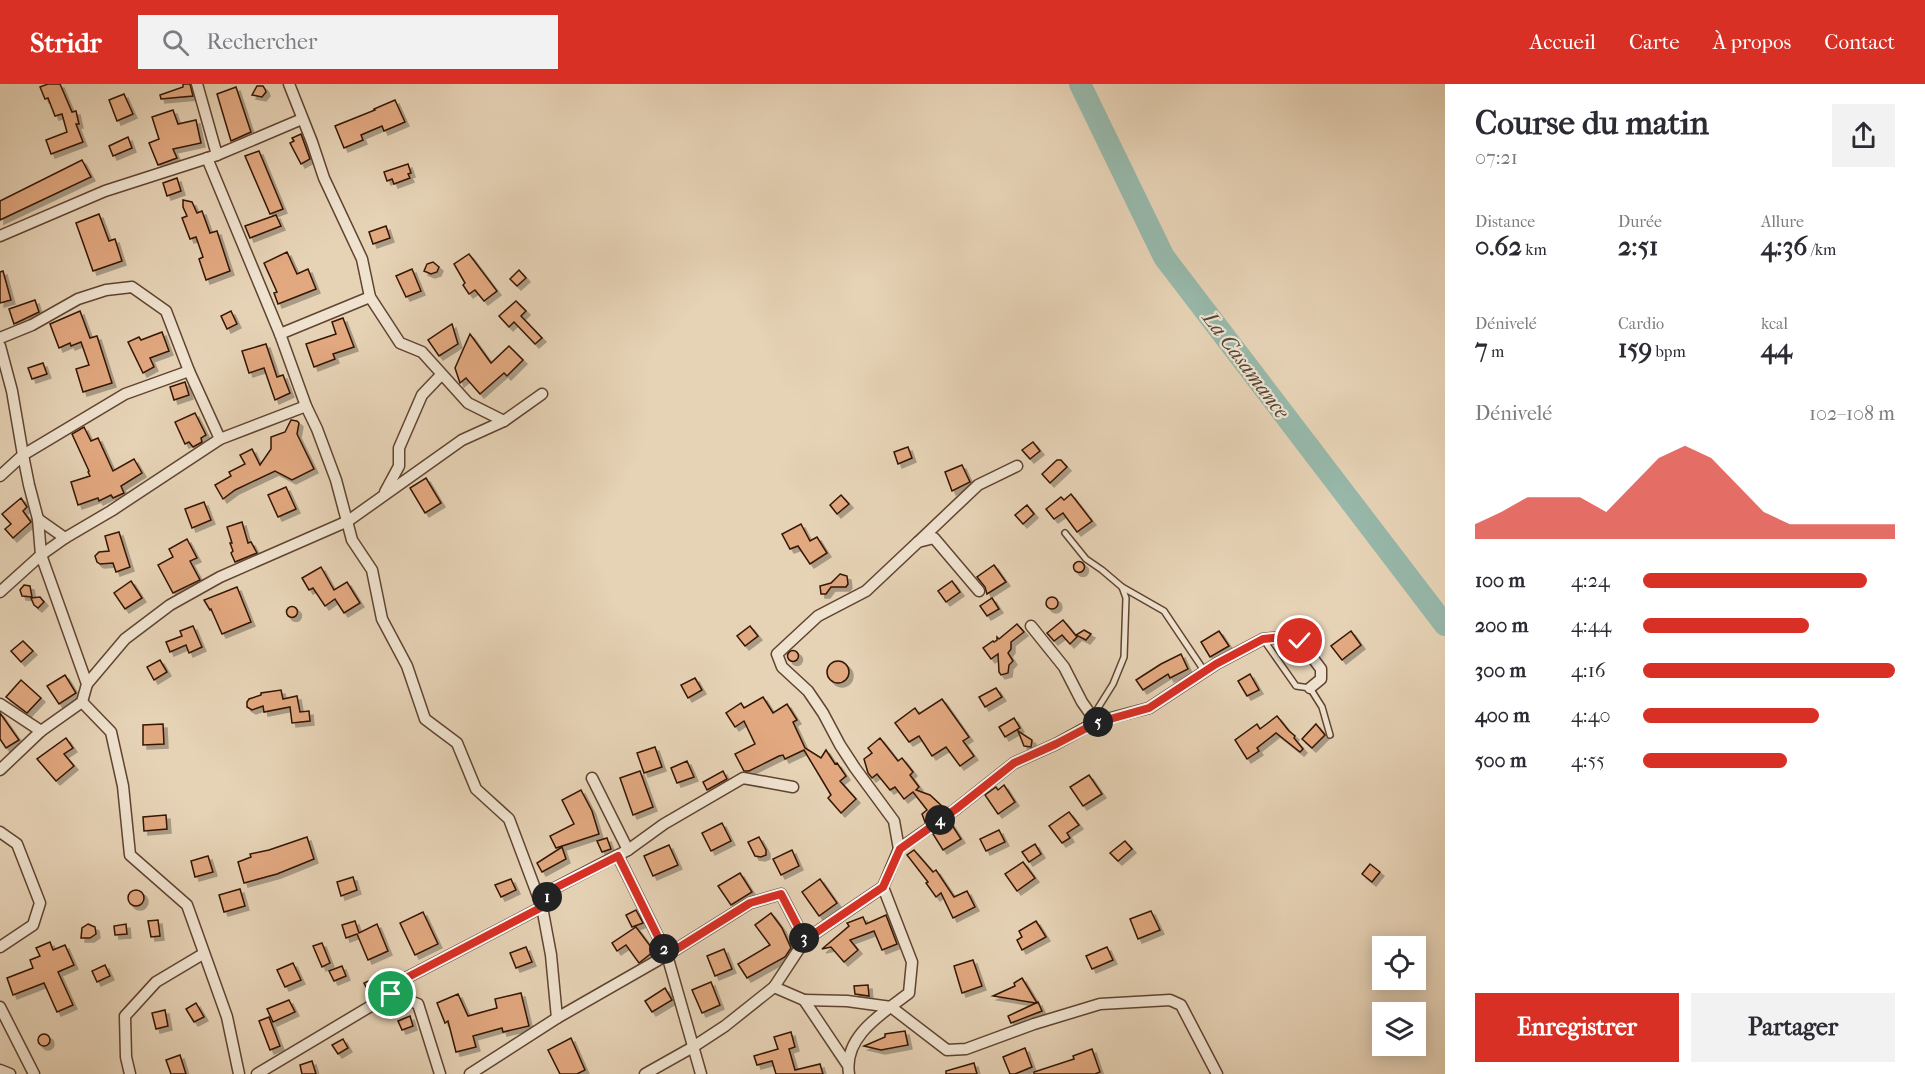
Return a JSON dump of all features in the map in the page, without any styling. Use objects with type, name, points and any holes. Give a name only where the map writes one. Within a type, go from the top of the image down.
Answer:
[{"type":"street","points":[[197,84],[212,157],[336,480],[352,540],[372,570],[382,619],[407,666],[425,719],[457,743],[476,789],[509,819],[542,907],[551,955],[557,1018]]},
{"type":"street","points":[[289,84],[324,178],[362,260],[370,297],[400,343],[422,352],[468,403],[504,421]]},
{"type":"street","points":[[0,236],[105,190],[212,157],[302,119]]},
{"type":"street","points":[[0,338],[32,325],[78,299],[106,290],[132,287],[166,311],[189,371],[220,439]]},
{"type":"street","points":[[280,334],[370,297]]},
{"type":"street","points":[[0,346],[12,391],[28,485],[38,519],[41,555],[87,684]]},
{"type":"street","points":[[0,476],[23,455],[125,394],[189,371]]},
{"type":"street","points":[[383,495],[399,466],[399,448],[422,395],[441,375]]},
{"type":"street","points":[[0,770],[41,731],[82,702],[87,684],[125,639],[170,605],[220,577],[348,520],[462,440],[504,421],[542,394]]},
{"type":"street","points":[[0,592],[41,555],[65,538],[111,511],[220,439],[306,406]]},
{"type":"street","points":[[900,849],[894,820],[855,768],[808,691],[782,667],[777,654],[818,616],[866,591],[978,485],[1017,466]]},
{"type":"street","points":[[38,519],[65,538]]},
{"type":"street","points":[[918,542],[934,538],[979,591]]},
{"type":"street","points":[[1031,626],[1065,667],[1082,702],[1094,720]]},
{"type":"street","points":[[645,1074],[725,1026],[774,987],[805,940],[883,887],[900,849],[1014,763],[1056,744],[1094,720],[1149,708],[1205,672],[1263,639],[1284,637],[1300,641],[1321,669],[1321,679],[1310,688]]},
{"type":"street","points":[[82,702],[111,732],[123,786],[130,855],[187,905],[227,1017],[239,1074]]},
{"type":"street","points":[[0,704],[41,731]]},
{"type":"street","points":[[592,778],[628,850]]},
{"type":"street","points":[[258,1074],[391,994],[408,977],[542,907],[551,890],[618,856],[664,824],[743,778],[793,787]]},
{"type":"street","points":[[0,832],[17,844],[40,903],[33,925],[0,947]]},
{"type":"street","points":[[618,856],[667,955],[701,1074]]},
{"type":"street","points":[[848,1069],[852,1044],[874,1020],[909,993],[912,962],[883,887]]},
{"type":"street","points":[[470,1074],[557,1018],[667,955],[750,903],[781,894],[805,940]]},
{"type":"street","points":[[130,1074],[126,1057],[125,1016],[156,982],[203,954]]},
{"type":"street","points":[[774,987],[804,1000],[847,1001],[891,1007],[947,1050],[966,1049],[1034,1024],[1100,1004],[1170,1000],[1181,1005],[1217,1074]]},
{"type":"street","points":[[391,994],[418,1004],[440,1074]]},
{"type":"street","points":[[804,1000],[848,1069]]},
{"type":"street","points":[[0,1007],[34,1074]]},
{"type":"street","points":[[0,1070],[10,1074]]},
{"type":"lane","points":[[1065,533],[1086,559],[1122,587],[1164,611],[1205,672]]},
{"type":"lane","points":[[1094,720],[1124,657],[1126,598],[1122,587]]},
{"type":"lane","points":[[1263,639],[1296,686],[1310,688],[1322,707],[1330,735]]},
{"type":"building","points":[[60,84],[72,112],[76,111],[79,124],[76,124],[83,142],[51,154],[46,140],[67,132],[62,114],[55,116],[48,98],[45,99],[40,87]]},
{"type":"building","points":[[183,84],[190,84],[193,96],[161,99],[160,95],[183,87]]},
{"type":"building","points":[[257,86],[263,86],[265,89],[266,92],[262,97],[252,95]]},
{"type":"building","points":[[236,87],[251,132],[231,141],[217,94]]},
{"type":"building","points":[[124,94],[133,114],[117,121],[109,100]]},
{"type":"building","points":[[395,100],[405,122],[384,131],[382,126],[361,135],[363,140],[344,148],[335,126]]},
{"type":"building","points":[[173,110],[178,124],[196,120],[201,143],[173,149],[177,158],[158,165],[149,143],[159,139],[152,117]]},
{"type":"building","points":[[301,134],[310,159],[301,164],[290,143],[294,141],[292,138]]},
{"type":"building","points":[[128,137],[132,148],[113,156],[109,146]]},
{"type":"building","points":[[259,151],[283,209],[270,214],[245,156]]},
{"type":"building","points":[[82,160],[91,177],[0,220],[0,201]]},
{"type":"building","points":[[408,164],[410,178],[394,184],[392,179],[387,181],[384,172]]},
{"type":"building","points":[[177,178],[181,191],[167,196],[163,183]]},
{"type":"building","points":[[183,200],[192,202],[197,213],[202,211],[210,233],[217,231],[230,271],[206,280],[199,259],[203,257],[196,237],[190,239],[182,218],[187,216]]},
{"type":"building","points":[[99,214],[109,241],[115,239],[122,261],[93,271],[76,223]]},
{"type":"building","points":[[276,215],[281,226],[250,238],[245,226]]},
{"type":"building","points":[[386,226],[390,238],[373,244],[369,232]]},
{"type":"building","points":[[287,252],[297,274],[308,269],[316,289],[278,304],[274,293],[277,292],[264,263]]},
{"type":"building","points":[[469,254],[497,291],[484,301],[475,290],[469,294],[454,264]]},
{"type":"building","points":[[433,262],[439,267],[437,272],[431,274],[424,271],[427,264]]},
{"type":"building","points":[[412,269],[421,291],[406,297],[396,276]]},
{"type":"building","points":[[519,270],[526,278],[517,286],[510,279]]},
{"type":"building","points":[[3,271],[11,300],[0,303],[0,272]]},
{"type":"building","points":[[35,300],[39,312],[14,324],[9,309]]},
{"type":"building","points":[[516,301],[526,311],[521,316],[542,338],[535,344],[514,322],[509,327],[499,316]]},
{"type":"building","points":[[80,311],[90,338],[97,336],[112,383],[83,392],[76,369],[89,365],[81,342],[71,346],[70,343],[59,348],[50,324]]},
{"type":"building","points":[[231,311],[237,324],[227,329],[221,316]]},
{"type":"building","points":[[343,318],[354,347],[333,354],[335,359],[314,367],[306,344],[336,334],[332,322]]},
{"type":"building","points":[[452,324],[458,344],[439,356],[428,340]]},
{"type":"building","points":[[162,332],[169,351],[150,358],[154,367],[143,373],[128,342]]},
{"type":"building","points":[[470,334],[491,363],[509,346],[523,360],[507,376],[504,373],[480,394],[466,378],[460,383],[455,368]]},
{"type":"building","points":[[266,344],[277,377],[283,375],[290,393],[275,400],[264,368],[249,373],[242,351]]},
{"type":"building","points":[[43,363],[47,374],[32,379],[28,368]]},
{"type":"building","points":[[185,382],[189,395],[174,400],[170,387]]},
{"type":"building","points":[[195,413],[206,435],[201,438],[202,442],[193,447],[189,442],[185,444],[175,422]]},
{"type":"building","points":[[291,420],[299,423],[297,434],[314,469],[292,480],[275,471],[235,490],[223,499],[215,485],[231,476],[229,472],[245,464],[240,455],[252,449],[260,465],[271,449],[271,437],[285,432]]},
{"type":"building","points":[[84,427],[91,441],[98,438],[113,471],[134,459],[142,473],[121,486],[124,493],[113,498],[111,495],[99,501],[98,498],[78,505],[71,482],[90,476],[72,434]]},
{"type":"building","points":[[1033,442],[1040,451],[1030,459],[1022,450]]},
{"type":"building","points":[[908,447],[912,458],[898,464],[894,452]]},
{"type":"building","points":[[1057,460],[1061,460],[1067,467],[1050,483],[1042,474]]},
{"type":"building","points":[[962,465],[970,482],[952,491],[945,472]]},
{"type":"building","points":[[426,478],[441,503],[425,513],[410,488]]},
{"type":"building","points":[[286,487],[296,509],[278,517],[268,495]]},
{"type":"building","points":[[1071,494],[1092,521],[1077,532],[1063,513],[1054,519],[1046,509],[1061,497],[1064,500]]},
{"type":"building","points":[[841,495],[849,504],[837,514],[830,505]]},
{"type":"building","points":[[21,498],[27,507],[23,511],[31,522],[13,538],[5,529],[11,524],[2,514]]},
{"type":"building","points":[[204,502],[211,520],[192,528],[185,509]]},
{"type":"building","points":[[1027,505],[1034,514],[1023,524],[1015,515]]},
{"type":"building","points":[[242,522],[248,543],[251,542],[257,553],[235,562],[231,553],[233,551],[230,543],[232,543],[227,527]]},
{"type":"building","points":[[801,524],[810,541],[817,537],[827,553],[810,564],[798,546],[790,549],[782,534]]},
{"type":"building","points":[[119,532],[130,567],[116,572],[113,563],[100,564],[95,556],[99,552],[109,551],[105,536]]},
{"type":"building","points":[[187,539],[197,558],[190,561],[200,580],[173,593],[158,565],[173,557],[169,549]]},
{"type":"building","points":[[1079,561],[1085,567],[1079,573],[1073,567]]},
{"type":"building","points":[[994,565],[1006,582],[987,594],[985,587],[977,577]]},
{"type":"building","points":[[321,567],[334,590],[347,582],[360,603],[344,613],[335,599],[325,606],[313,588],[309,590],[302,578]]},
{"type":"building","points":[[840,574],[847,576],[846,587],[831,587],[826,594],[821,594],[820,586],[831,583]]},
{"type":"building","points":[[131,581],[142,598],[125,609],[114,593]]},
{"type":"building","points":[[952,581],[960,592],[946,602],[938,591]]},
{"type":"building","points":[[24,585],[30,586],[32,597],[22,596],[20,590]]},
{"type":"building","points":[[237,587],[251,622],[222,634],[211,609],[204,600]]},
{"type":"building","points":[[40,597],[44,602],[38,608],[31,598]]},
{"type":"building","points":[[1052,597],[1058,603],[1052,609],[1046,603]]},
{"type":"building","points":[[992,598],[999,609],[987,616],[980,606]]},
{"type":"building","points":[[292,606],[298,612],[292,618],[286,612]]},
{"type":"building","points":[[1063,620],[1077,637],[1070,644],[1062,635],[1054,641],[1047,633]]},
{"type":"building","points":[[1017,624],[1024,632],[1011,642],[1011,649],[1008,653],[1013,661],[1009,665],[1008,673],[1001,675],[998,654],[991,659],[983,648],[997,640],[997,637],[999,639]]},
{"type":"building","points":[[193,626],[202,647],[189,653],[186,645],[170,652],[166,642],[182,636],[180,631]]},
{"type":"building","points":[[750,626],[758,636],[745,646],[737,636]]},
{"type":"building","points":[[1084,630],[1091,634],[1086,640],[1076,635]]},
{"type":"building","points":[[1219,631],[1229,646],[1210,657],[1201,642]]},
{"type":"building","points":[[1351,631],[1361,645],[1342,660],[1331,646]]},
{"type":"building","points":[[23,641],[33,651],[21,662],[11,651]]},
{"type":"building","points":[[793,650],[799,656],[793,662],[787,656]]},
{"type":"building","points":[[1181,654],[1188,669],[1170,678],[1168,674],[1143,690],[1136,680]]},
{"type":"building","points":[[160,660],[167,672],[154,680],[147,667]]},
{"type":"building","points":[[838,661],[846,664],[849,672],[846,680],[838,683],[830,680],[827,672],[830,664]]},
{"type":"building","points":[[1250,674],[1259,690],[1247,696],[1238,681]]},
{"type":"building","points":[[65,675],[76,693],[59,704],[47,686]]},
{"type":"building","points":[[695,678],[702,690],[688,698],[681,685]]},
{"type":"building","points":[[21,680],[41,698],[27,713],[6,697]]},
{"type":"building","points":[[996,688],[1002,697],[985,707],[979,697]]},
{"type":"building","points":[[281,690],[283,699],[297,696],[300,712],[309,711],[310,721],[292,723],[290,707],[264,712],[263,706],[252,710],[247,707],[249,699],[261,693]]},
{"type":"building","points":[[763,697],[773,713],[787,704],[797,720],[793,722],[805,748],[821,758],[826,750],[846,776],[840,781],[856,799],[841,813],[828,798],[831,795],[804,750],[785,759],[783,755],[779,756],[749,771],[744,771],[735,754],[755,744],[744,721],[735,727],[726,713],[741,703],[744,708]]},
{"type":"building","points":[[942,699],[969,737],[963,741],[974,756],[960,766],[946,747],[932,756],[919,736],[909,742],[895,723],[915,708],[919,714]]},
{"type":"building","points":[[0,713],[19,740],[6,748],[0,739]]},
{"type":"building","points":[[1277,716],[1303,749],[1300,752],[1276,733],[1257,748],[1259,751],[1247,759],[1235,740],[1257,724],[1260,729]]},
{"type":"building","points":[[1014,718],[1020,728],[1005,737],[999,727]]},
{"type":"building","points":[[163,724],[164,744],[143,745],[143,725]]},
{"type":"building","points":[[1316,724],[1325,735],[1312,748],[1302,739]]},
{"type":"building","points":[[1018,731],[1032,740],[1031,747],[1024,746]]},
{"type":"building","points":[[66,738],[73,748],[64,754],[74,766],[56,781],[37,759]]},
{"type":"building","points":[[880,738],[898,761],[902,758],[913,772],[910,775],[919,787],[916,790],[930,795],[944,808],[925,822],[922,814],[927,810],[913,792],[904,799],[895,787],[890,790],[877,774],[872,778],[868,773],[864,759],[872,753],[868,748]]},
{"type":"building","points":[[655,747],[662,767],[644,773],[637,753]]},
{"type":"building","points":[[687,761],[694,777],[677,783],[671,768]]},
{"type":"building","points":[[640,771],[653,807],[633,815],[620,778]]},
{"type":"building","points":[[723,771],[727,779],[707,790],[703,782]]},
{"type":"building","points":[[1089,775],[1102,794],[1083,806],[1070,787]]},
{"type":"building","points":[[1004,785],[1015,802],[998,814],[985,795],[996,787],[998,790]]},
{"type":"building","points":[[581,790],[592,811],[599,834],[556,848],[550,836],[574,824],[562,800]]},
{"type":"building","points":[[1069,812],[1079,825],[1067,833],[1070,838],[1062,843],[1049,826]]},
{"type":"building","points":[[166,815],[167,829],[144,831],[143,817]]},
{"type":"building","points":[[950,822],[961,839],[943,850],[933,834]]},
{"type":"building","points":[[722,823],[731,841],[711,851],[702,833]]},
{"type":"building","points":[[999,830],[1005,842],[986,851],[980,839]]},
{"type":"building","points":[[307,837],[314,859],[277,874],[244,883],[238,862],[251,857],[250,854]]},
{"type":"building","points":[[759,837],[766,850],[766,855],[761,857],[755,856],[748,842]]},
{"type":"building","points":[[607,838],[611,849],[602,852],[597,841]]},
{"type":"building","points":[[1125,841],[1132,849],[1118,861],[1110,853]]},
{"type":"building","points":[[1035,844],[1041,854],[1029,862],[1022,852]]},
{"type":"building","points":[[669,845],[678,865],[653,876],[644,856]]},
{"type":"building","points":[[562,847],[566,859],[542,872],[537,863]]},
{"type":"building","points":[[792,850],[799,866],[781,875],[773,859]]},
{"type":"building","points":[[914,850],[933,872],[936,870],[954,897],[967,891],[975,907],[953,918],[941,893],[936,897],[926,883],[928,882],[907,855]]},
{"type":"building","points":[[208,856],[213,872],[195,877],[191,861]]},
{"type":"building","points":[[1023,862],[1035,878],[1017,891],[1005,874]]},
{"type":"building","points":[[1370,864],[1380,872],[1372,882],[1362,874]]},
{"type":"building","points":[[740,873],[752,892],[731,905],[718,886]]},
{"type":"building","points":[[353,877],[357,890],[341,896],[337,882]]},
{"type":"building","points":[[511,879],[516,890],[501,897],[495,885]]},
{"type":"building","points":[[820,879],[837,903],[819,916],[802,892]]},
{"type":"building","points":[[240,889],[245,906],[224,912],[219,895]]},
{"type":"building","points":[[133,890],[139,890],[144,898],[142,904],[133,906],[128,901],[128,895]]},
{"type":"building","points":[[636,910],[643,923],[632,927],[626,915]]},
{"type":"building","points":[[1151,911],[1160,930],[1138,939],[1130,919]]},
{"type":"building","points":[[423,912],[438,944],[415,955],[400,923]]},
{"type":"building","points":[[771,913],[782,928],[791,948],[785,957],[747,978],[738,964],[770,945],[755,925]]},
{"type":"building","points":[[886,915],[897,944],[882,950],[874,931],[850,940],[858,950],[844,962],[831,947],[822,949],[849,926],[847,923],[863,917],[866,924]]},
{"type":"building","points":[[158,920],[160,936],[151,937],[148,921]]},
{"type":"building","points":[[355,921],[359,933],[377,924],[388,951],[368,960],[357,934],[346,938],[342,925]]},
{"type":"building","points":[[1036,921],[1046,937],[1022,950],[1017,940],[1022,937],[1019,931]]},
{"type":"building","points":[[88,924],[95,927],[96,934],[90,938],[81,938],[82,928]]},
{"type":"building","points":[[126,924],[127,934],[115,935],[114,926]]},
{"type":"building","points":[[636,927],[654,951],[639,963],[626,945],[617,951],[612,943]]},
{"type":"building","points":[[50,942],[53,950],[65,945],[74,965],[58,972],[73,1005],[57,1012],[44,983],[13,995],[7,978],[33,968],[30,960],[40,956],[36,948]]},
{"type":"building","points":[[322,943],[330,963],[322,967],[313,946]]},
{"type":"building","points":[[526,947],[532,962],[516,968],[510,953]]},
{"type":"building","points":[[1107,947],[1113,960],[1092,969],[1086,956]]},
{"type":"building","points":[[724,949],[732,969],[715,976],[707,956]]},
{"type":"building","points":[[973,960],[982,986],[962,993],[954,966]]},
{"type":"building","points":[[293,963],[301,980],[285,987],[277,970]]},
{"type":"building","points":[[105,965],[110,976],[97,982],[92,971]]},
{"type":"building","points":[[342,966],[346,976],[334,981],[329,971]]},
{"type":"building","points":[[375,978],[380,989],[369,993],[364,983]]},
{"type":"building","points":[[1022,978],[1042,1011],[1011,1023],[1008,1016],[1036,1003],[993,996],[1015,986],[1014,983]]},
{"type":"building","points":[[711,982],[720,1005],[702,1013],[692,990]]},
{"type":"building","points":[[868,985],[869,996],[855,994],[854,986]]},
{"type":"building","points":[[665,988],[672,1000],[652,1012],[645,1001]]},
{"type":"building","points":[[521,993],[529,1026],[503,1032],[502,1028],[473,1036],[476,1047],[456,1052],[448,1021],[445,1023],[437,1003],[458,994],[468,1016],[497,1008],[495,999]]},
{"type":"building","points":[[289,1000],[295,1012],[273,1022],[267,1009]]},
{"type":"building","points":[[196,1003],[204,1017],[194,1022],[186,1009]]},
{"type":"building","points":[[165,1010],[168,1026],[156,1029],[152,1013]]},
{"type":"building","points":[[410,1016],[413,1026],[402,1030],[398,1021]]},
{"type":"building","points":[[269,1017],[280,1046],[270,1050],[259,1021]]},
{"type":"building","points":[[905,1031],[908,1045],[881,1050],[864,1046],[885,1037],[885,1034]]},
{"type":"building","points":[[791,1032],[795,1047],[789,1049],[795,1070],[820,1064],[823,1074],[776,1074],[772,1061],[757,1065],[754,1056],[778,1049],[774,1037]]},
{"type":"building","points":[[46,1034],[49,1035],[49,1045],[42,1046],[39,1045],[38,1038],[39,1035]]},
{"type":"building","points":[[571,1038],[585,1070],[577,1074],[560,1074],[548,1050]]},
{"type":"building","points":[[343,1039],[348,1048],[338,1054],[332,1045]]},
{"type":"building","points":[[1025,1048],[1032,1067],[1010,1074],[1003,1057]]},
{"type":"building","points":[[1092,1049],[1100,1072],[1095,1074],[1034,1074],[1034,1072],[1074,1059],[1073,1056]]},
{"type":"building","points":[[180,1055],[186,1074],[171,1074],[166,1060]]},
{"type":"building","points":[[312,1061],[316,1074],[302,1074],[300,1065]]},
{"type":"building","points":[[974,1063],[977,1074],[946,1074],[946,1071]]},
{"type":"waterway","name":"La Casamance","points":[[1080,84],[1164,257],[1445,625]]},
{"type":"route","points":[[391,994],[408,977],[542,907],[551,890],[618,856],[667,955],[750,903],[781,894],[805,940],[883,887],[900,849],[1014,763],[1096,723],[1149,708],[1216,664],[1263,639],[1284,637],[1300,641]]}]
